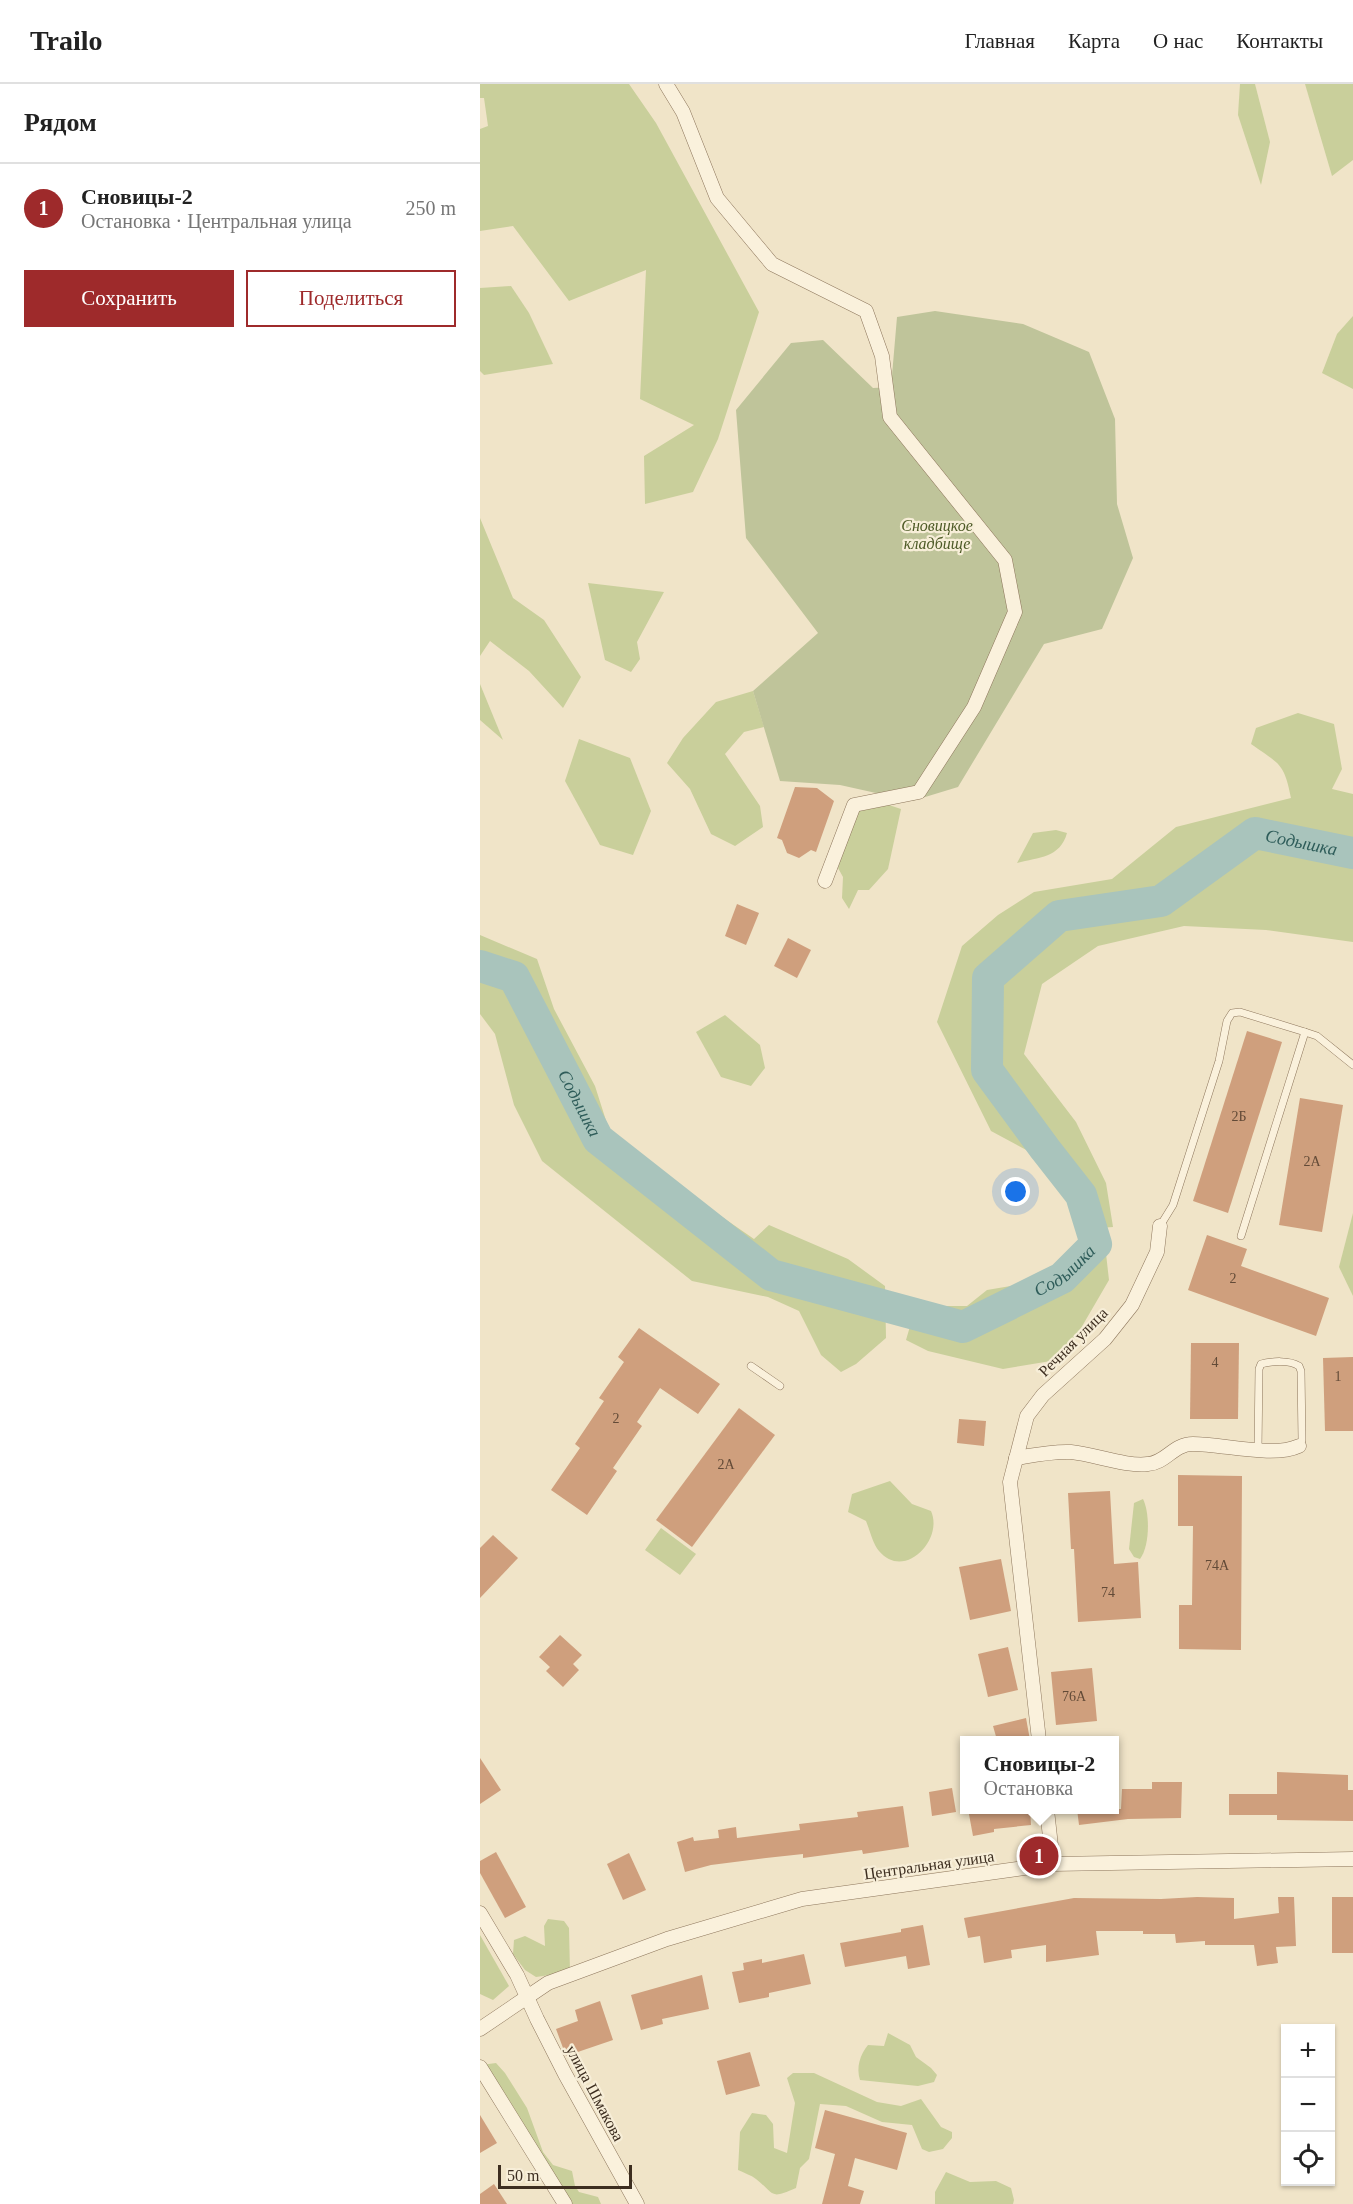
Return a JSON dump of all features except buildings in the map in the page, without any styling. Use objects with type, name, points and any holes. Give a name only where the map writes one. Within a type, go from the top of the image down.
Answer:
[{"type":"street","points":[[666,84],[683,112],[717,198],[772,264],[866,311],[882,356],[890,417],[1005,560],[1016,612],[974,707],[919,792],[854,805],[825,880]]},
{"type":"street","name":"Речная улица","points":[[1039,1736],[1010,1482],[1027,1416],[1043,1395],[1105,1339],[1131,1305],[1157,1252],[1160,1226]]},
{"type":"street","points":[[1016,1458],[1071,1452],[1149,1464],[1163,1460],[1176,1448],[1191,1444],[1258,1450],[1292,1449],[1299,1446]]},
{"type":"street","points":[[1048,1814],[1053,1864]]},
{"type":"street","name":"Центральная улица","points":[[480,2029],[548,1983],[667,1939],[802,1899],[1053,1864],[1353,1859]]},
{"type":"street","name":"улица Шмакова","points":[[480,1913],[517,1975],[565,2074],[637,2204]]},
{"type":"street","points":[[480,2067],[564,2204]]},
{"type":"lane","points":[[1160,1226],[1173,1205],[1219,1061],[1227,1021],[1232,1013],[1240,1012],[1317,1036],[1353,1065]]},
{"type":"lane","points":[[1241,1236],[1305,1032]]},
{"type":"lane","points":[[1258,1450],[1259,1369],[1261,1364],[1267,1362],[1295,1363],[1301,1371],[1302,1440],[1299,1446]]},
{"type":"lane","points":[[751,1366],[780,1386]]},
{"type":"green space","points":[[480,84],[629,84],[656,123],[759,312],[718,439],[693,492],[645,504],[644,456],[694,425],[640,399],[646,270],[569,301],[513,226],[480,231],[480,129],[488,126],[484,98],[480,98]]},
{"type":"green space","points":[[1240,84],[1255,84],[1270,142],[1261,185],[1238,115]]},
{"type":"green space","points":[[1305,84],[1353,84],[1353,160],[1332,176]]},
{"type":"green space","points":[[511,286],[529,313],[553,364],[484,375],[480,371],[480,288]]},
{"type":"green space","name":"Сновицкое кладбище","points":[[935,311],[1023,324],[1089,352],[1115,419],[1117,504],[1133,558],[1102,629],[1044,644],[958,787],[912,801],[840,785],[780,781],[753,691],[818,633],[746,538],[736,410],[791,343],[823,340],[873,388],[891,387],[897,317]]},
{"type":"green space","points":[[1353,316],[1353,389],[1322,373],[1337,334]]},
{"type":"green space","points":[[480,518],[513,598],[544,620],[581,677],[563,708],[529,671],[490,641],[480,656]]},
{"type":"green space","points":[[588,583],[664,592],[637,642],[640,659],[631,672],[605,660]]},
{"type":"green space","points":[[480,684],[503,740],[480,720]]},
{"type":"green space","points":[[753,691],[764,727],[744,732],[725,754],[760,806],[763,827],[735,846],[711,834],[690,789],[667,763],[683,738],[716,702]]},
{"type":"green space","points":[[1298,713],[1334,724],[1342,769],[1332,789],[1353,794],[1353,942],[1266,930],[1184,926],[1098,946],[1042,984],[1024,1054],[1076,1122],[1106,1183],[1113,1227],[1099,1228],[1090,1184],[991,1131],[937,1022],[962,946],[998,915],[1034,892],[1112,879],[1176,827],[1291,798],[1283,770],[1251,744],[1256,728]]},
{"type":"green space","points":[[579,739],[630,758],[651,811],[633,855],[600,845],[565,781]]},
{"type":"green space","points":[[877,801],[901,809],[888,869],[869,890],[858,890],[849,909],[842,898],[843,877],[838,868],[853,811]]},
{"type":"green space","points":[[1056,830],[1067,833],[1064,841],[1054,852],[1017,863],[1033,833]]},
{"type":"green space","points":[[480,935],[537,959],[554,1009],[595,1086],[610,1133],[686,1192],[754,1239],[769,1225],[848,1259],[885,1286],[886,1338],[856,1364],[841,1372],[821,1355],[799,1311],[768,1297],[692,1281],[542,1161],[514,1105],[495,1034],[480,1014]]},
{"type":"green space","points":[[725,1015],[760,1045],[765,1068],[751,1086],[721,1077],[696,1032]]},
{"type":"green space","points":[[1353,1213],[1353,1296],[1339,1267]]},
{"type":"green space","points":[[1105,1245],[1109,1280],[1063,1359],[1003,1369],[928,1351],[906,1340],[916,1306],[967,1306],[987,1290],[1023,1284]]},
{"type":"green space","points":[[890,1481],[912,1504],[931,1511],[934,1522],[927,1544],[910,1559],[900,1561],[889,1559],[879,1551],[866,1521],[848,1512],[852,1494]]},
{"type":"green space","points":[[1143,1499],[1147,1512],[1148,1529],[1146,1546],[1140,1559],[1134,1557],[1129,1549],[1134,1503]]},
{"type":"green space","points":[[661,1528],[696,1554],[680,1575],[645,1550]]},
{"type":"green space","points":[[548,1919],[564,1921],[569,1928],[570,1972],[536,1977],[525,1970],[513,1954],[514,1940],[525,1936],[545,1946],[544,1926]]},
{"type":"green space","points":[[480,1935],[509,1986],[493,2000],[480,1994]]},
{"type":"green space","points":[[888,2033],[910,2045],[916,2057],[937,2075],[934,2082],[918,2086],[860,2080],[859,2066],[865,2049],[868,2045],[884,2046]]},
{"type":"green space","points":[[496,2063],[527,2108],[543,2152],[553,2165],[572,2171],[575,2186],[579,2192],[598,2197],[601,2204],[566,2204],[481,2065]]},
{"type":"green space","points":[[793,2073],[814,2073],[877,2102],[901,2106],[921,2099],[941,2127],[952,2132],[952,2138],[943,2149],[929,2152],[922,2149],[912,2125],[882,2122],[846,2106],[820,2104],[809,2159],[800,2168],[796,2188],[781,2194],[773,2194],[754,2178],[738,2170],[740,2132],[752,2113],[766,2115],[773,2124],[774,2148],[787,2153],[795,2103],[787,2078]]},
{"type":"green space","points":[[946,2172],[970,2182],[996,2181],[1011,2188],[1013,2204],[935,2204],[935,2192]]},
{"type":"waterway","name":"Содышка","points":[[480,966],[514,977],[598,1139],[771,1275],[963,1327],[1062,1278],[1096,1244],[1081,1195],[987,1070],[988,978],[1059,916],[1161,901],[1255,833],[1353,853]]},
{"type":"place","name":"Сновицы-2","points":[[1039,1856]]}]
